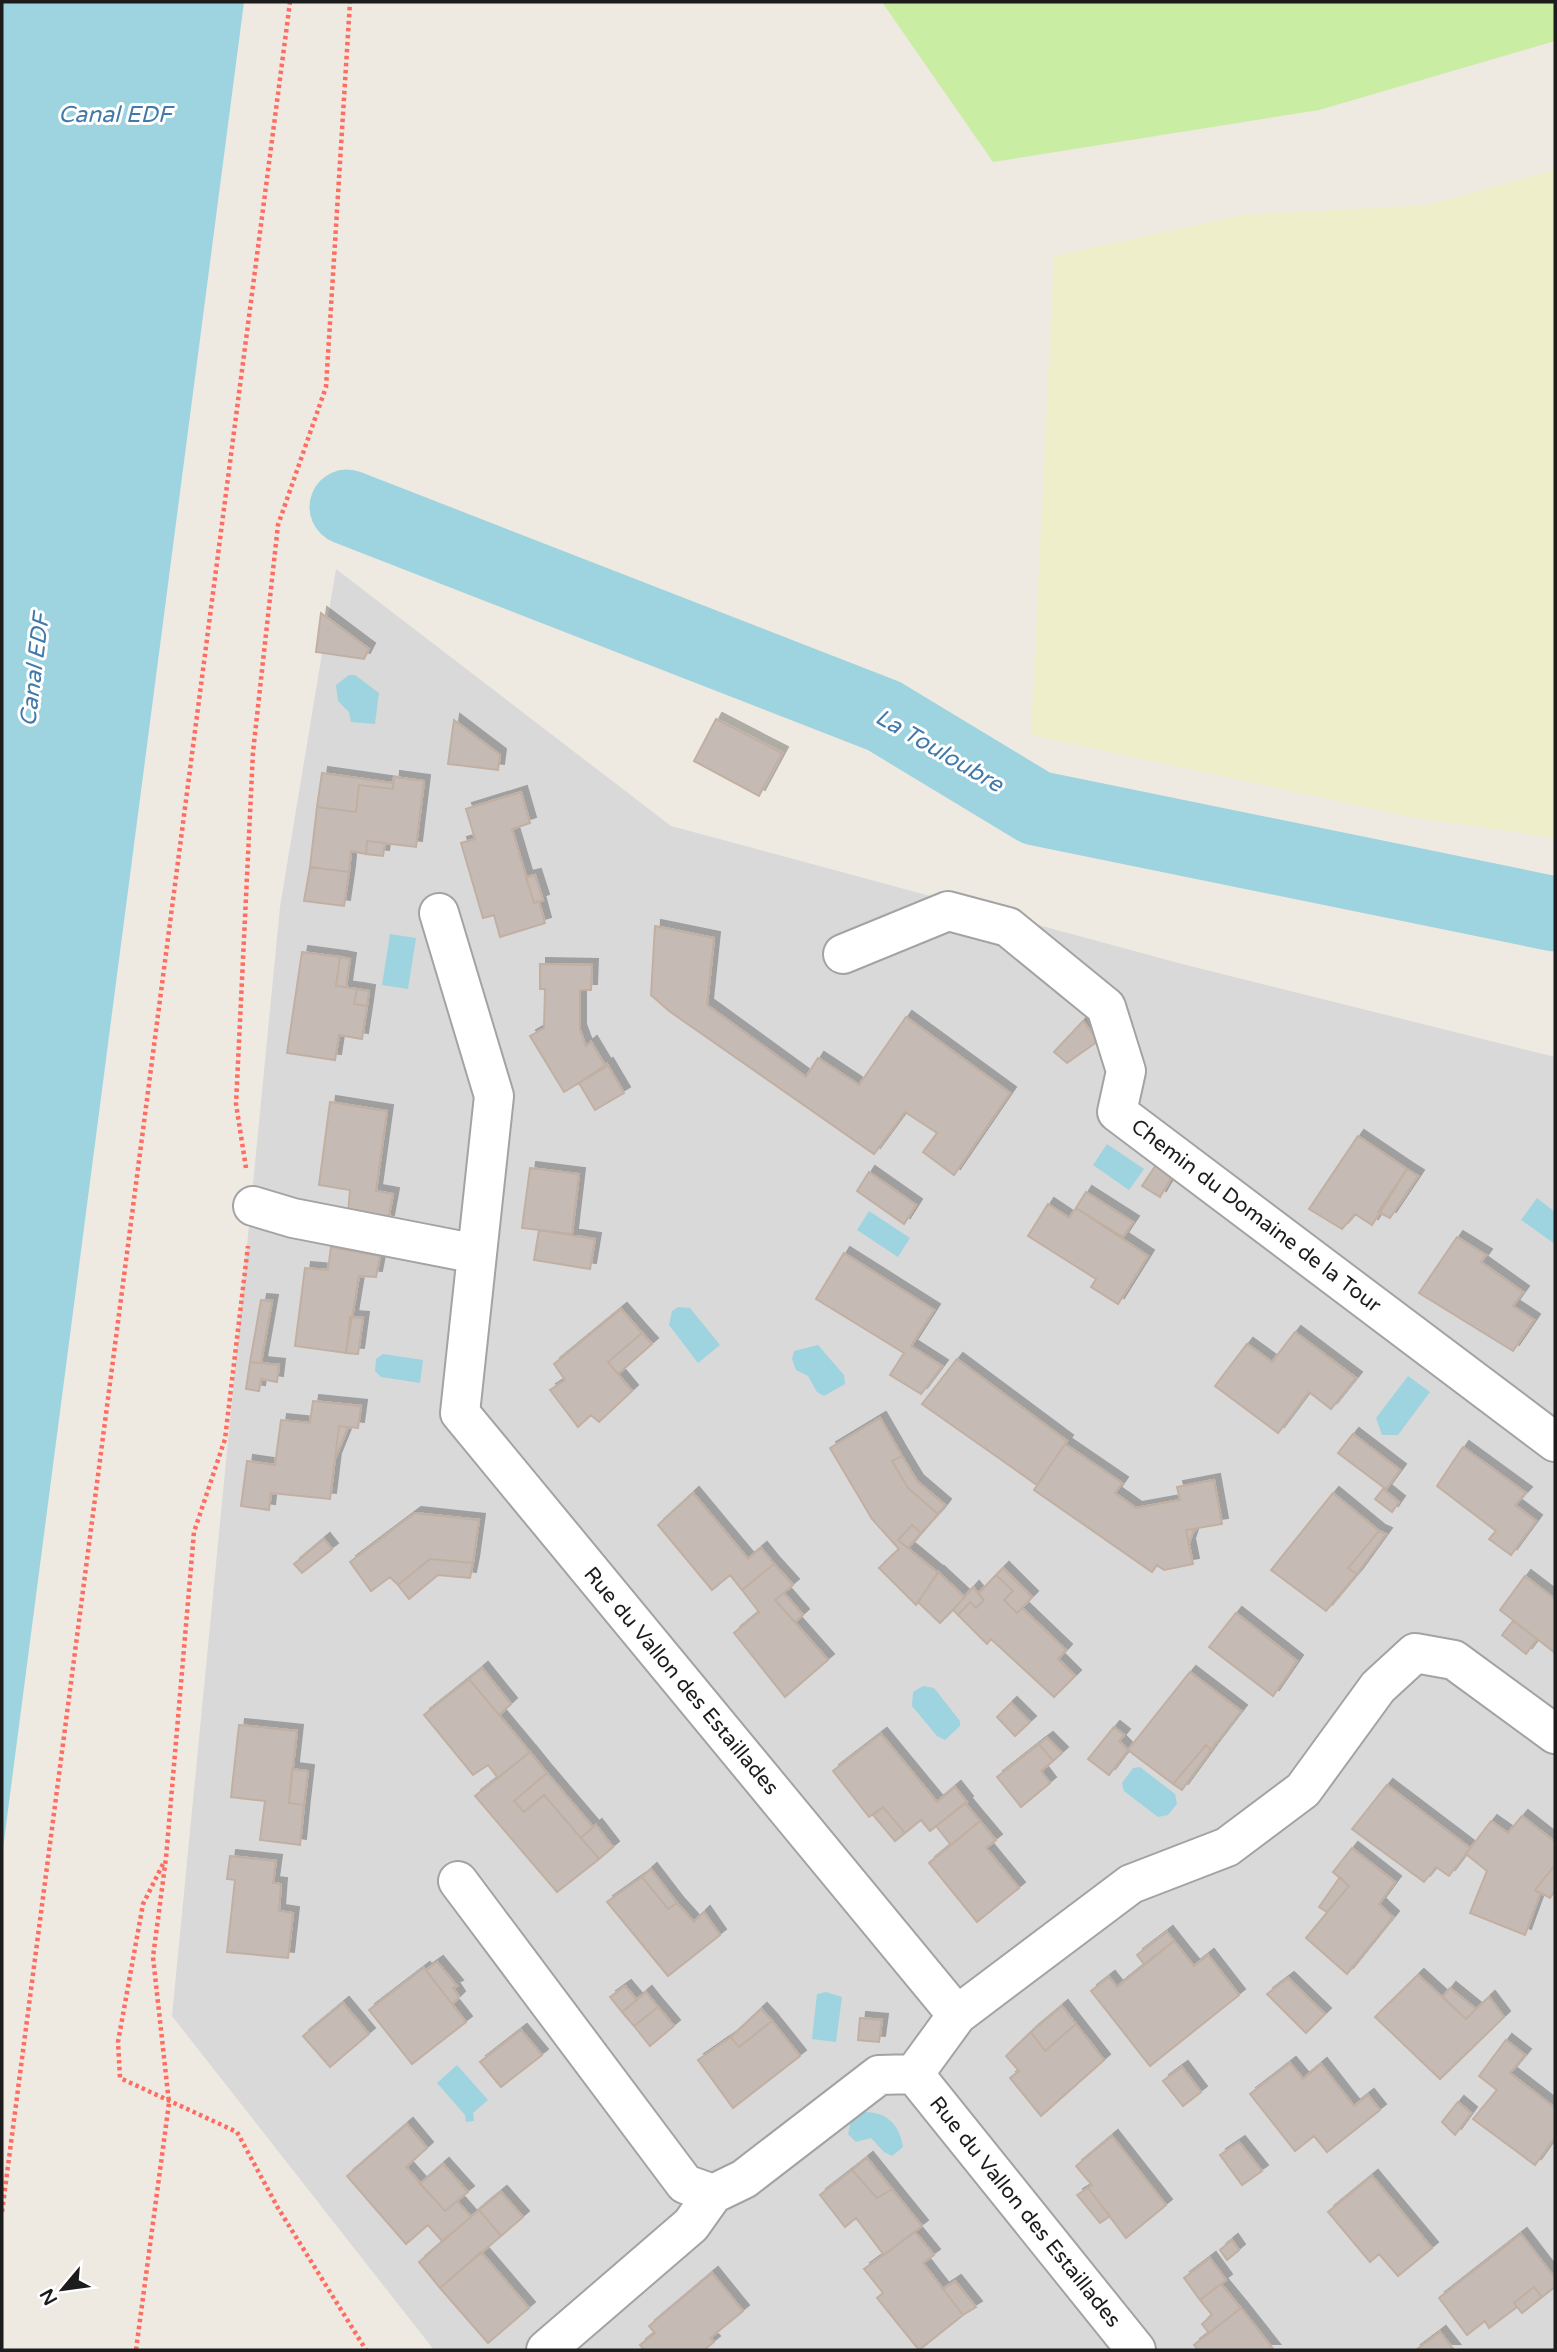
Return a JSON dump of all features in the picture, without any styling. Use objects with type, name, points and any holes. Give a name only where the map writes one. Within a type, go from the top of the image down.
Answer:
[{"type":"street","name":"Chemin du Domaine de la Tour","points":[[843,954],[948,911],[1008,927],[1106,1007],[1126,1071],[1117,1112],[1555,1442]]},
{"type":"street","name":"Rue du Vallon des Estaillades","points":[[439,913],[494,1096],[460,1413],[957,2015]]},
{"type":"street","points":[[253,1206],[293,1218],[477,1254]]},
{"type":"street","points":[[546,2350],[691,2225],[713,2194],[744,2179],[879,2075],[914,2074],[957,2015],[1131,1884],[1227,1847],[1303,1790],[1378,1687],[1415,1653],[1454,1660],[1555,1734]]},
{"type":"street","points":[[458,1881],[685,2184],[713,2194]]},
{"type":"street","name":"Rue du Vallon des Estaillades","points":[[914,2074],[1136,2350]]},
{"type":"path","points":[[2,2212],[290,2]]},
{"type":"path","points":[[136,2350],[169,2103],[153,1957],[166,1858],[194,1532],[225,1439],[253,1206],[236,1104],[253,752],[278,525],[326,387],[350,2]]},
{"type":"path","points":[[166,1858],[143,1904],[118,2042],[120,2078],[169,2103],[237,2132],[278,2208],[366,2350]]},
{"type":"shaded area","points":[[336,569],[671,826],[1186,965],[1555,1057],[1555,2350],[434,2350],[172,2016],[280,907]]},
{"type":"green space","points":[[882,2],[1555,2],[1555,41],[1319,110],[993,162]]},
{"type":"green space","points":[[1555,170],[1555,838],[1411,817],[1031,735],[1054,256],[1242,215],[1427,205]]},
{"type":"water","name":"Canal EDF","points":[[2,2],[244,2],[2,1856]]},
{"type":"water","points":[[349,675],[355,675],[379,693],[375,724],[351,722],[349,712],[338,701],[336,685]]},
{"type":"water","points":[[390,934],[416,938],[408,989],[382,985]]},
{"type":"water","points":[[1107,1144],[1144,1169],[1129,1190],[1093,1165]]},
{"type":"water","points":[[1537,1198],[1555,1212],[1555,1244],[1521,1220]]},
{"type":"water","points":[[869,1211],[910,1238],[898,1257],[857,1230]]},
{"type":"water","points":[[678,1307],[690,1308],[720,1345],[698,1363],[669,1325],[672,1311]]},
{"type":"water","points":[[818,1345],[844,1375],[845,1384],[824,1396],[817,1392],[808,1376],[796,1370],[792,1359],[794,1351]]},
{"type":"water","points":[[383,1354],[423,1360],[420,1383],[381,1377],[375,1371],[376,1359]]},
{"type":"water","points":[[1408,1376],[1430,1392],[1398,1435],[1382,1435],[1376,1418]]},
{"type":"water","points":[[923,1686],[934,1688],[960,1721],[960,1726],[945,1740],[937,1736],[912,1706],[913,1692]]},
{"type":"water","points":[[1140,1767],[1175,1794],[1177,1804],[1168,1815],[1158,1817],[1124,1791],[1122,1783],[1133,1768]]},
{"type":"water","points":[[826,1992],[842,1997],[836,2042],[812,2039],[817,1994]]},
{"type":"water","points":[[457,2065],[488,2100],[473,2113],[474,2121],[466,2122],[465,2115],[437,2083]]},
{"type":"water","points":[[864,2112],[879,2114],[891,2121],[899,2132],[903,2147],[892,2156],[884,2152],[871,2138],[856,2142],[848,2134],[851,2120]]},
{"type":"building","points":[[321,613],[369,649],[364,659],[316,652]]},
{"type":"building","points":[[716,719],[782,753],[759,796],[694,761]]},
{"type":"building","points":[[454,720],[500,755],[498,770],[448,764]]},
{"type":"building","points":[[322,773],[393,783],[393,789],[359,785],[356,812],[317,807]]},
{"type":"building","points":[[394,777],[424,781],[416,847],[367,841],[366,854],[351,851],[349,872],[310,867],[317,807],[356,812],[359,785],[393,789]]},
{"type":"building","points":[[521,792],[530,823],[512,829],[534,903],[539,901],[545,923],[500,937],[494,915],[483,918],[461,843],[475,839],[466,809]]},
{"type":"building","points":[[367,841],[385,843],[383,856],[366,854]]},
{"type":"building","points":[[310,867],[349,872],[344,906],[304,901]]},
{"type":"building","points":[[535,875],[543,900],[534,903],[526,877]]},
{"type":"building","points":[[655,926],[714,938],[707,1005],[806,1077],[818,1058],[859,1085],[906,1017],[1010,1093],[954,1175],[923,1152],[937,1133],[905,1112],[874,1154],[669,1011],[651,995]]},
{"type":"building","points":[[302,952],[340,957],[336,986],[357,989],[354,1004],[367,1006],[362,1039],[339,1035],[335,1060],[287,1053]]},
{"type":"building","points":[[340,957],[350,959],[346,987],[336,986]]},
{"type":"building","points":[[540,964],[592,965],[591,990],[580,990],[580,1030],[586,1046],[591,1042],[606,1067],[564,1092],[530,1036],[544,1028],[545,989],[540,989]]},
{"type":"building","points":[[357,989],[369,991],[367,1006],[354,1004]]},
{"type":"building","points":[[1083,1021],[1098,1041],[1067,1063],[1054,1052]]},
{"type":"building","points":[[607,1064],[624,1093],[595,1110],[579,1083]]},
{"type":"building","points":[[330,1102],[387,1111],[376,1191],[393,1194],[388,1221],[348,1214],[350,1190],[319,1185]]},
{"type":"building","points":[[1358,1136],[1407,1169],[1372,1225],[1355,1214],[1342,1229],[1309,1209]]},
{"type":"building","points":[[1162,1156],[1177,1168],[1160,1197],[1142,1186]]},
{"type":"building","points":[[530,1168],[579,1174],[572,1234],[522,1228]]},
{"type":"building","points":[[1407,1169],[1418,1176],[1390,1218],[1378,1212]]},
{"type":"building","points":[[869,1172],[916,1205],[904,1224],[857,1191]]},
{"type":"building","points":[[1086,1192],[1133,1222],[1123,1237],[1076,1208]]},
{"type":"building","points":[[1048,1204],[1069,1218],[1076,1208],[1148,1256],[1118,1304],[1091,1287],[1096,1279],[1028,1236]]},
{"type":"building","points":[[539,1230],[595,1239],[590,1269],[534,1260]]},
{"type":"building","points":[[1457,1237],[1486,1255],[1481,1262],[1523,1292],[1513,1306],[1534,1320],[1513,1351],[1419,1293]]},
{"type":"building","points":[[331,1247],[380,1256],[376,1277],[359,1276],[346,1353],[295,1346],[305,1268],[328,1270]]},
{"type":"building","points":[[844,1253],[934,1310],[911,1346],[942,1366],[921,1394],[890,1375],[904,1353],[816,1299]]},
{"type":"building","points":[[261,1300],[272,1301],[261,1363],[250,1362]]},
{"type":"building","points":[[621,1309],[642,1333],[608,1362],[632,1391],[599,1422],[591,1415],[578,1427],[550,1390],[565,1380],[554,1364]]},
{"type":"building","points":[[350,1317],[363,1318],[358,1354],[346,1353]]},
{"type":"building","points":[[1295,1332],[1356,1378],[1331,1409],[1309,1392],[1278,1433],[1215,1386],[1247,1344],[1272,1362]]},
{"type":"building","points":[[642,1333],[652,1344],[618,1374],[608,1362]]},
{"type":"building","points":[[957,1359],[1067,1441],[1037,1485],[922,1404]]},
{"type":"building","points":[[250,1362],[279,1365],[277,1382],[261,1379],[259,1391],[246,1389]]},
{"type":"building","points":[[313,1401],[361,1406],[358,1428],[339,1426],[330,1499],[271,1493],[269,1510],[241,1506],[247,1461],[275,1465],[281,1420],[310,1423]]},
{"type":"building","points":[[880,1418],[902,1456],[892,1461],[908,1488],[938,1514],[921,1533],[912,1525],[898,1540],[938,1573],[916,1605],[879,1568],[899,1549],[872,1519],[830,1448]]},
{"type":"building","points":[[339,1426],[348,1427],[335,1459]]},
{"type":"building","points":[[1353,1434],[1400,1470],[1386,1489],[1338,1453]]},
{"type":"building","points":[[1065,1444],[1122,1483],[1115,1493],[1136,1508],[1180,1500],[1177,1487],[1214,1480],[1222,1524],[1186,1530],[1193,1564],[1164,1570],[1157,1565],[1152,1572],[1034,1490]]},
{"type":"building","points":[[1463,1447],[1526,1493],[1515,1505],[1536,1521],[1511,1555],[1489,1539],[1496,1531],[1437,1486]]},
{"type":"building","points":[[902,1456],[917,1481],[945,1505],[938,1514],[908,1488],[892,1461]]},
{"type":"building","points":[[1383,1489],[1399,1502],[1392,1512],[1375,1499]]},
{"type":"building","points":[[693,1493],[748,1559],[761,1548],[774,1564],[742,1590],[730,1575],[712,1590],[658,1525]]},
{"type":"building","points":[[1333,1493],[1379,1531],[1348,1568],[1357,1574],[1326,1611],[1271,1570]]},
{"type":"building","points":[[415,1513],[479,1520],[473,1563],[430,1559],[398,1585],[390,1577],[371,1591],[350,1562]]},
{"type":"building","points":[[912,1525],[921,1533],[908,1548],[898,1540]]},
{"type":"building","points":[[1196,1529],[1193,1532],[1189,1544],[1186,1530]]},
{"type":"building","points":[[1379,1531],[1386,1534],[1357,1574],[1348,1568]]},
{"type":"building","points":[[324,1539],[332,1549],[302,1573],[294,1564]]},
{"type":"building","points":[[430,1559],[473,1563],[470,1578],[438,1575],[409,1599],[398,1585]]},
{"type":"building","points":[[774,1564],[793,1585],[775,1600],[828,1660],[785,1697],[734,1633],[759,1612],[742,1590]]},
{"type":"building","points":[[1003,1568],[1032,1597],[1017,1613],[1004,1600],[1013,1591],[996,1575]]},
{"type":"building","points":[[938,1572],[965,1597],[940,1623],[918,1602]]},
{"type":"building","points":[[996,1575],[1013,1591],[1004,1600],[1017,1613],[1022,1608],[1066,1650],[1058,1659],[1075,1676],[1054,1697],[991,1639],[987,1644],[958,1615],[970,1602],[976,1608],[984,1600],[978,1594]]},
{"type":"building","points":[[1525,1576],[1555,1599],[1555,1653],[1500,1610]]},
{"type":"building","points":[[973,1587],[984,1600],[976,1608],[970,1602],[958,1615],[953,1610]]},
{"type":"building","points":[[784,1593],[803,1615],[795,1622],[775,1600]]},
{"type":"building","points":[[1236,1613],[1297,1661],[1273,1696],[1209,1647]]},
{"type":"building","points":[[1513,1621],[1537,1639],[1526,1654],[1502,1635]]},
{"type":"building","points":[[482,1668],[511,1704],[499,1715],[469,1679]]},
{"type":"building","points":[[1190,1672],[1241,1711],[1211,1750],[1206,1745],[1173,1784],[1128,1750]]},
{"type":"building","points":[[469,1679],[530,1752],[498,1778],[488,1765],[473,1775],[424,1715]]},
{"type":"building","points":[[1011,1703],[1030,1722],[1015,1736],[997,1717]]},
{"type":"building","points":[[239,1725],[297,1731],[289,1803],[304,1805],[300,1845],[260,1840],[265,1801],[231,1797]]},
{"type":"building","points":[[1114,1727],[1124,1735],[1119,1741],[1128,1750],[1109,1775],[1088,1759]]},
{"type":"building","points":[[881,1734],[937,1802],[955,1787],[967,1802],[930,1831],[921,1820],[905,1833],[883,1807],[869,1817],[833,1771]]},
{"type":"building","points":[[1047,1738],[1062,1753],[1053,1761],[1039,1744]]},
{"type":"building","points":[[1039,1744],[1053,1761],[1041,1771],[1050,1783],[1021,1807],[997,1777]]},
{"type":"building","points":[[1206,1745],[1211,1750],[1182,1790],[1173,1784]]},
{"type":"building","points":[[530,1752],[547,1773],[514,1801],[524,1812],[544,1795],[599,1859],[557,1892],[475,1796]]},
{"type":"building","points":[[292,1769],[308,1771],[304,1805],[289,1803]]},
{"type":"building","points":[[547,1773],[593,1827],[581,1838],[544,1795],[524,1812],[514,1801]]},
{"type":"building","points":[[1387,1785],[1470,1848],[1449,1876],[1436,1867],[1424,1882],[1352,1829]]},
{"type":"building","points":[[965,1803],[980,1821],[951,1845],[936,1826]]},
{"type":"building","points":[[883,1807],[905,1833],[895,1841],[873,1815]]},
{"type":"building","points":[[1522,1816],[1555,1842],[1555,1865],[1535,1890],[1540,1894],[1525,1935],[1470,1913],[1487,1871],[1466,1854],[1491,1821],[1508,1833]]},
{"type":"building","points":[[980,1821],[996,1840],[986,1848],[1019,1888],[977,1922],[929,1863]]},
{"type":"building","points":[[596,1825],[613,1847],[599,1859],[581,1838]]},
{"type":"building","points":[[1352,1848],[1395,1882],[1379,1904],[1393,1917],[1347,1974],[1306,1938],[1349,1886],[1333,1872]]},
{"type":"building","points":[[230,1856],[276,1861],[273,1883],[281,1884],[279,1911],[293,1913],[288,1958],[227,1952],[235,1880],[227,1879]]},
{"type":"building","points":[[1555,1865],[1555,1891],[1550,1898],[1535,1890]]},
{"type":"building","points":[[651,1869],[677,1903],[668,1909],[642,1877]]},
{"type":"building","points":[[642,1877],[668,1909],[677,1903],[694,1922],[704,1912],[720,1935],[668,1976],[607,1902]]},
{"type":"building","points":[[1340,1877],[1349,1886],[1327,1912],[1319,1907]]},
{"type":"building","points":[[1167,1932],[1174,1941],[1144,1964],[1137,1955]]},
{"type":"building","points":[[1174,1941],[1194,1966],[1208,1955],[1239,1995],[1150,2066],[1091,1991],[1109,1977],[1117,1987]]},
{"type":"building","points":[[437,1962],[457,1986],[453,1988],[459,1997],[452,2004],[426,1970]]},
{"type":"building","points":[[424,1968],[466,2022],[412,2064],[369,2010]]},
{"type":"building","points":[[1418,1975],[1466,2019],[1489,1997],[1504,2017],[1440,2079],[1375,2017]]},
{"type":"building","points":[[1288,1978],[1325,2014],[1306,2033],[1267,1994]]},
{"type":"building","points":[[625,1986],[637,2000],[622,2012],[610,1997]]},
{"type":"building","points":[[1450,1988],[1476,2009],[1466,2019],[1443,1997]]},
{"type":"building","points":[[646,1992],[658,2007],[634,2026],[622,2012]]},
{"type":"building","points":[[343,2003],[369,2034],[330,2067],[303,2036]]},
{"type":"building","points":[[1062,2006],[1076,2024],[1045,2051],[1031,2032]]},
{"type":"building","points":[[658,2007],[674,2026],[650,2046],[634,2026]]},
{"type":"building","points":[[761,2009],[772,2021],[739,2047],[731,2037]]},
{"type":"building","points":[[860,2018],[882,2020],[879,2042],[858,2040]]},
{"type":"building","points":[[772,2021],[800,2056],[733,2108],[698,2060],[731,2037],[739,2047]]},
{"type":"building","points":[[1076,2024],[1104,2060],[1041,2116],[1010,2078],[1019,2071],[1006,2056],[1031,2032],[1045,2051]]},
{"type":"building","points":[[521,2030],[542,2055],[501,2087],[480,2062]]},
{"type":"building","points":[[1506,2040],[1525,2055],[1510,2073],[1555,2108],[1555,2137],[1535,2165],[1473,2119],[1497,2090],[1479,2076]]},
{"type":"building","points":[[1290,2063],[1303,2079],[1321,2064],[1354,2106],[1368,2095],[1380,2110],[1327,2152],[1314,2136],[1295,2151],[1250,2094]]},
{"type":"building","points":[[1182,2067],[1201,2092],[1183,2106],[1163,2081]]},
{"type":"building","points":[[1458,2102],[1471,2113],[1455,2135],[1442,2122]]},
{"type":"building","points":[[407,2124],[427,2148],[406,2167],[445,2211],[457,2201],[471,2217],[442,2241],[428,2225],[406,2244],[347,2176]]},
{"type":"building","points":[[1112,2136],[1166,2205],[1126,2238],[1088,2188],[1092,2185],[1076,2166]]},
{"type":"building","points":[[1239,2142],[1262,2171],[1242,2185],[1220,2155]]},
{"type":"building","points":[[867,2158],[892,2189],[877,2198],[852,2170]]},
{"type":"building","points":[[443,2164],[468,2192],[445,2211],[420,2184]]},
{"type":"building","points":[[852,2170],[877,2198],[892,2189],[922,2226],[884,2255],[856,2218],[845,2227],[820,2195]]},
{"type":"building","points":[[1372,2176],[1432,2248],[1398,2276],[1379,2254],[1370,2262],[1328,2212]]},
{"type":"building","points":[[1088,2188],[1110,2216],[1100,2223],[1077,2195]]},
{"type":"building","points":[[501,2192],[523,2217],[501,2236],[479,2210]]},
{"type":"building","points":[[479,2210],[501,2236],[440,2288],[419,2262]]},
{"type":"building","points":[[915,2232],[934,2255],[923,2263],[963,2315],[919,2350],[877,2298],[883,2293],[864,2269]]},
{"type":"building","points":[[1521,2234],[1555,2278],[1555,2287],[1542,2297],[1534,2287],[1514,2303],[1517,2307],[1489,2328],[1485,2321],[1467,2335],[1439,2298]]},
{"type":"building","points":[[1232,2240],[1239,2250],[1227,2260],[1220,2250]]},
{"type":"building","points":[[481,2252],[529,2308],[488,2343],[440,2288]]},
{"type":"building","points":[[1210,2258],[1226,2280],[1200,2300],[1184,2278]]},
{"type":"building","points":[[712,2273],[743,2311],[710,2338],[714,2342],[704,2350],[644,2350],[640,2345],[655,2333],[649,2326]]},
{"type":"building","points":[[955,2281],[976,2307],[963,2315],[943,2289]]},
{"type":"building","points":[[1221,2284],[1241,2308],[1209,2333],[1202,2324],[1212,2315],[1200,2300]]},
{"type":"building","points":[[1534,2287],[1542,2297],[1522,2313],[1514,2303]]},
{"type":"building","points":[[1241,2308],[1274,2350],[1198,2350],[1194,2345]]},
{"type":"building","points":[[1440,2332],[1454,2350],[1416,2350]]},
{"type":"waterway","name":"La Touloubre","points":[[347,507],[884,716],[1036,808],[1555,914]]}]
